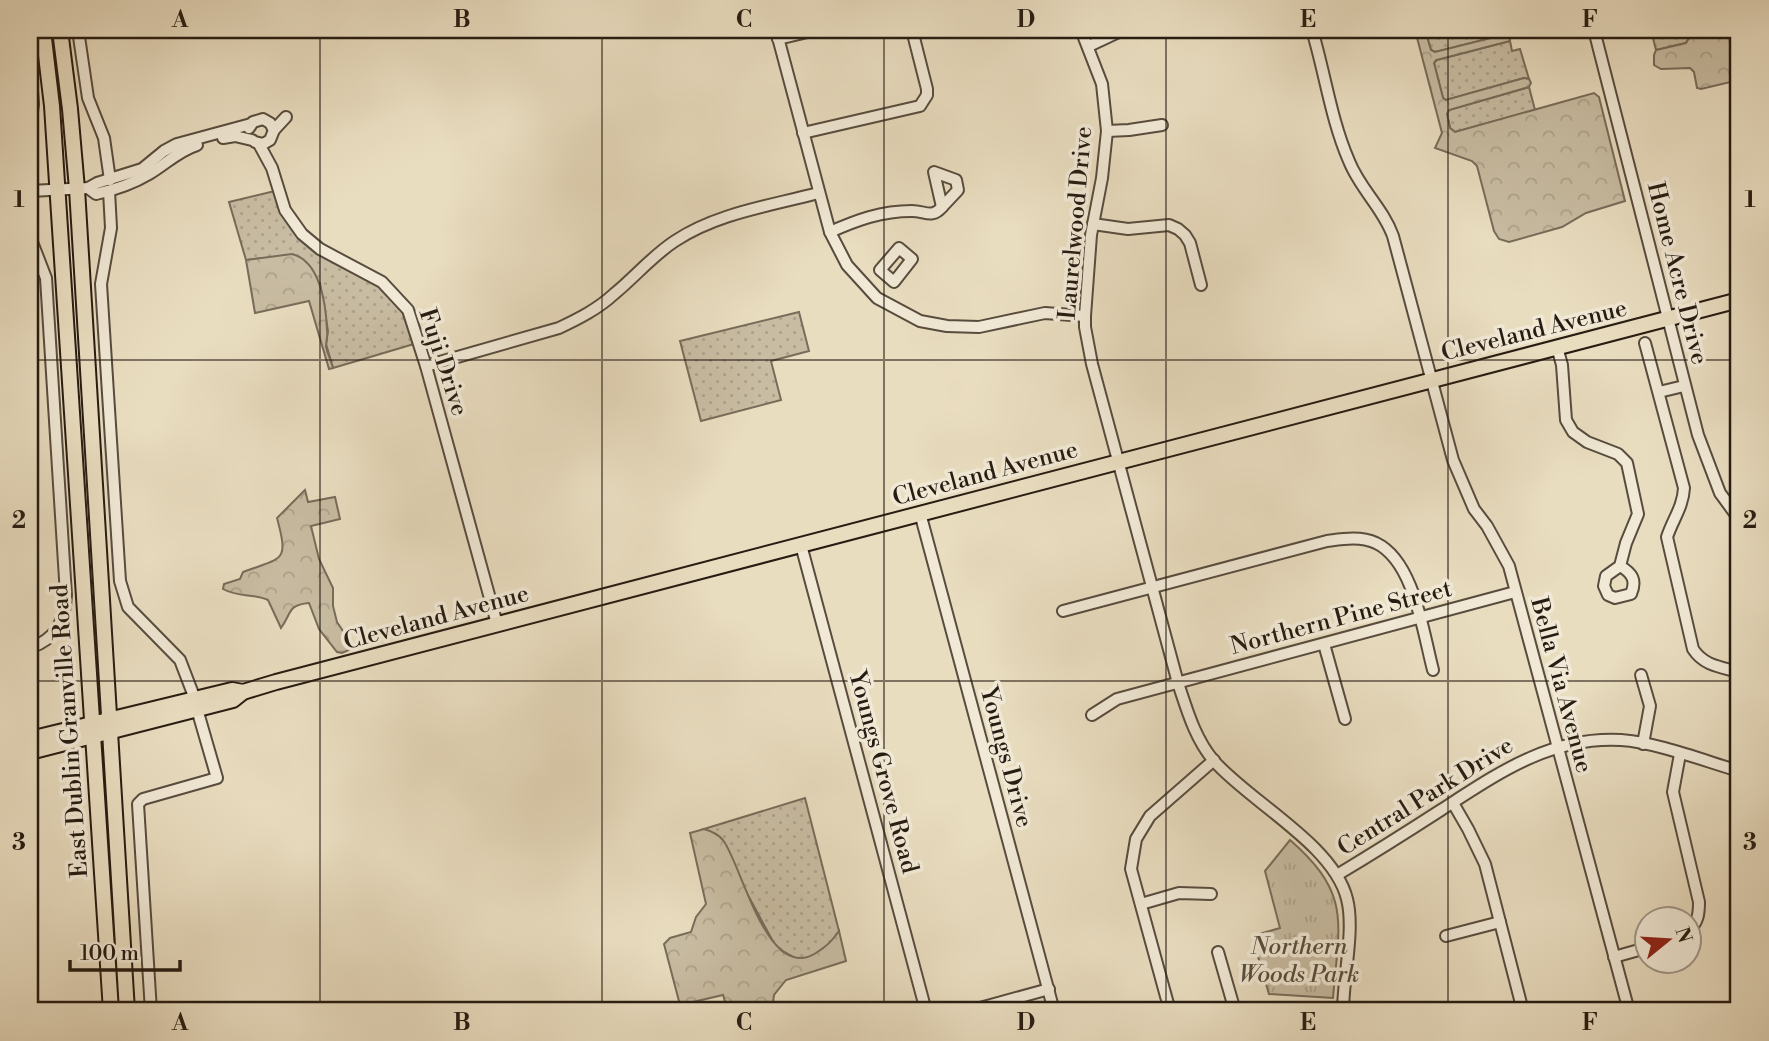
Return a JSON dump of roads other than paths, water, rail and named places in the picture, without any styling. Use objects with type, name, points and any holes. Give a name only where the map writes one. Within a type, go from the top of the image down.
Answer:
[{"type":"main road","points":[[43,30],[56,66],[66,168],[83,189]]},
{"type":"main road","name":"East Dublin Granville Road","points":[[43,30],[52,106],[111,1011]]},
{"type":"main road","name":"East Dublin Granville Road","points":[[60,30],[83,189],[90,392],[127,1011]]},
{"type":"main road","points":[[57,190],[70,209],[76,310],[90,392]]},
{"type":"main road","name":"Cleveland Avenue","points":[[30,752],[92,731],[196,704],[233,700],[243,692],[497,624],[1739,300]]},
{"type":"main road","name":"Cleveland Avenue","points":[[30,739],[92,731]]},
{"type":"street","points":[[78,30],[88,98],[104,138],[110,186],[111,228],[101,284],[120,581],[128,607],[180,660],[196,704],[217,778],[151,796],[138,804],[150,1011]]},
{"type":"street","points":[[816,30],[777,34],[830,232],[847,265],[877,298],[920,321],[952,327],[987,326],[1045,313],[1085,316]]},
{"type":"street","points":[[803,133],[914,108],[924,101],[927,89],[912,30]]},
{"type":"street","name":"Laurelwood Drive","points":[[1081,30],[1102,84],[1107,131],[1093,225],[1085,327],[1092,364],[1178,683],[1194,729],[1214,760],[1308,843],[1337,875]]},
{"type":"street","points":[[1089,46],[1124,30]]},
{"type":"street","name":"Bella Via Avenue","points":[[1312,30],[1345,153],[1355,173],[1387,220],[1393,236],[1453,460],[1474,509],[1487,526],[1508,566],[1629,1011]]},
{"type":"street","name":"Home Acre Drive","points":[[1594,30],[1698,435],[1720,493],[1739,519]]},
{"type":"street","points":[[30,65],[33,104],[30,126]]},
{"type":"street","points":[[110,186],[149,174],[187,148],[235,136],[265,135],[291,116]]},
{"type":"street","points":[[30,191],[83,189],[96,194],[142,169],[177,144],[251,124],[260,119],[265,135]]},
{"type":"street","name":"Fuji Drive","points":[[251,124],[249,132],[265,135],[275,161],[272,168],[285,210],[302,234],[320,249],[382,282],[408,310],[497,624]]},
{"type":"street","points":[[1107,131],[1162,125]]},
{"type":"street","points":[[426,366],[559,328],[585,315],[613,295],[659,252],[688,232],[741,212],[818,193]]},
{"type":"street","points":[[830,232],[866,216],[914,211],[930,215],[937,213],[942,207]]},
{"type":"street","points":[[1093,225],[1128,229],[1169,225],[1178,229],[1189,243],[1201,285]]},
{"type":"street","name":"East Dublin Granville Road","points":[[30,226],[32,242],[46,278],[66,595],[66,608],[60,626],[49,638],[30,648]]},
{"type":"street","points":[[877,298],[890,279]]},
{"type":"street","points":[[1645,343],[1684,488],[1684,500],[1667,537],[1693,649],[1699,659],[1739,672]]},
{"type":"street","points":[[1558,347],[1566,420],[1573,432],[1587,442],[1618,454],[1627,463],[1638,513],[1620,566]]},
{"type":"street","points":[[1659,392],[1684,386]]},
{"type":"street","name":"Youngs Drive","points":[[920,513],[1054,1011]]},
{"type":"street","points":[[1063,611],[1327,541],[1352,538],[1376,543],[1396,558],[1409,580],[1433,670]]},
{"type":"street","name":"Youngs Grove Road","points":[[801,545],[926,1011]]},
{"type":"street","name":"Northern Pine Street","points":[[1092,715],[1117,699],[1516,592]]},
{"type":"street","points":[[1324,644],[1345,719]]},
{"type":"street","points":[[1641,675],[1650,706],[1643,744]]},
{"type":"street","name":"Central Park Drive","points":[[1337,875],[1497,773],[1530,756],[1558,747],[1600,739],[1623,740],[1739,771]]},
{"type":"street","points":[[1680,754],[1673,792],[1699,904]]},
{"type":"street","points":[[1170,1011],[1132,869],[1136,839],[1150,816],[1214,760]]},
{"type":"street","points":[[1453,803],[1485,864],[1524,1011]]},
{"type":"street","points":[[1337,875],[1345,891],[1349,911],[1343,1011]]},
{"type":"street","points":[[1140,904],[1179,893],[1211,894]]},
{"type":"street","points":[[1446,936],[1500,922]]},
{"type":"street","points":[[1218,952],[1235,1011]]},
{"type":"street","points":[[1614,957],[1632,952]]},
{"type":"street","points":[[969,1011],[1048,989]]},
{"type":"park label","name":"Northern Woods Park","points":[[1299,960]]}]
